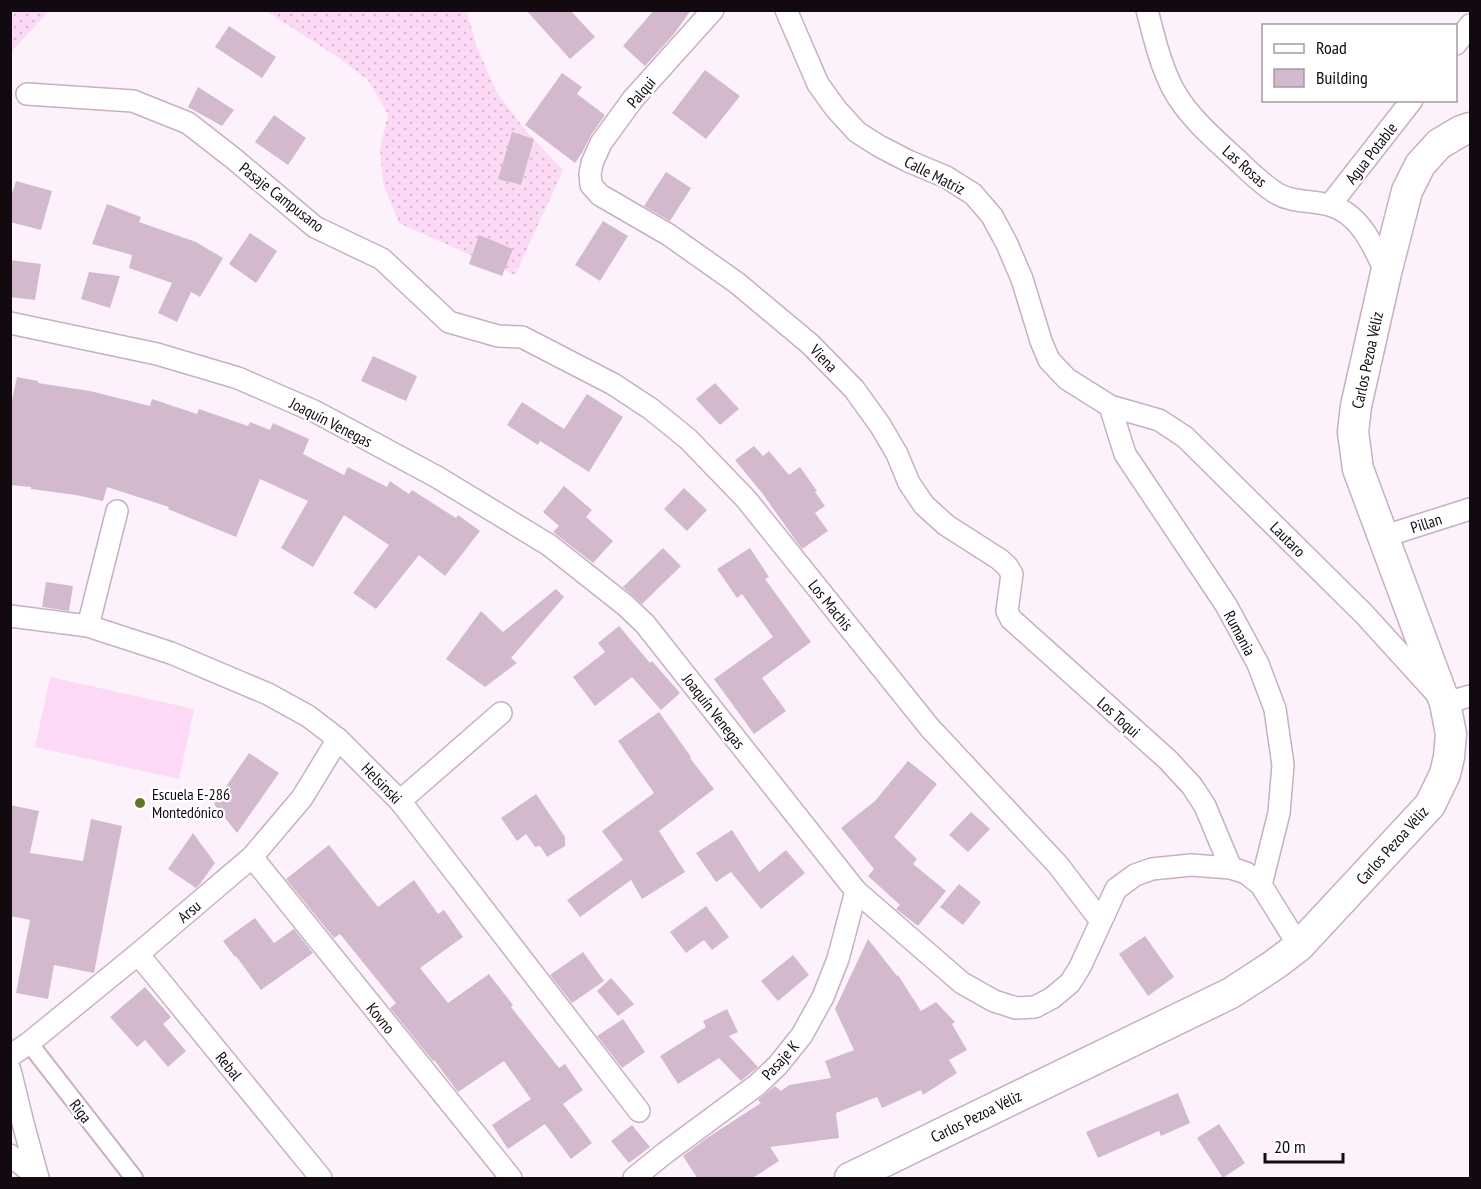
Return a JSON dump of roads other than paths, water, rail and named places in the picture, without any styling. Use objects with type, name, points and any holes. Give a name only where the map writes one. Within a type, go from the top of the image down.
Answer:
[{"type":"main road","name":"Carlos Pezoa Véliz","points":[[850,1179],[1231,993],[1299,946],[1430,805],[1445,774],[1458,699],[1382,537],[1358,469],[1353,432],[1356,406],[1407,191],[1420,165],[1439,144],[1470,128]]},
{"type":"street","name":"Palqui","points":[[591,184],[592,163],[601,143],[633,99],[713,10]]},
{"type":"street","name":"Calle Matriz","points":[[786,10],[818,84],[857,132],[908,161],[946,177],[973,194],[992,216],[1022,279],[1049,360],[1067,379],[1110,406]]},
{"type":"street","name":"Las Rosas","points":[[1147,10],[1161,61],[1174,90],[1200,125],[1277,194],[1297,201],[1330,205],[1349,214],[1362,228],[1386,273]]},
{"type":"street","points":[[1457,41],[1470,25]]},
{"type":"street","name":"Pasaje Campusano","points":[[27,94],[133,101],[188,123],[315,227],[382,259],[449,322],[498,336],[522,337]]},
{"type":"street","name":"Agua Potable","points":[[1330,205],[1410,102]]},
{"type":"street","name":"Viena","points":[[591,184],[600,195],[669,236],[737,283],[810,344],[854,389],[880,425],[897,454],[909,483],[924,505],[946,525],[999,559],[1012,574]]},
{"type":"street","name":"Joaquín Venegas","points":[[10,323],[157,354],[238,378],[316,412],[437,477],[549,545],[625,605],[645,624],[856,891],[962,983],[994,1001],[1016,1008],[1035,1007],[1052,998],[1070,982],[1080,967],[1116,889],[1135,875],[1152,869],[1191,865],[1231,868],[1246,873],[1261,885],[1299,946]]},
{"type":"street","name":"Los Machis","points":[[522,337],[613,384],[651,409],[688,439],[746,499],[930,728],[1058,865],[1101,921]]},
{"type":"street","name":"Lautaro","points":[[1110,406],[1159,420],[1185,437],[1364,614],[1458,699]]},
{"type":"street","name":"Rumania","points":[[1110,406],[1125,454],[1226,605],[1258,664],[1275,709],[1283,765],[1279,813],[1261,885]]},
{"type":"street","name":"Pillan","points":[[1382,537],[1470,509]]},
{"type":"street","points":[[88,626],[117,511]]},
{"type":"street","name":"Los Toqui","points":[[1012,574],[1007,611],[1011,619],[1168,760],[1192,786],[1205,806],[1231,868]]},
{"type":"street","name":"Helsinski","points":[[10,616],[88,626],[171,653],[268,694],[308,716],[338,739],[400,801],[639,1111]]},
{"type":"street","points":[[400,801],[501,713]]},
{"type":"street","name":"Arsu","points":[[10,1056],[29,1044],[252,857],[302,798],[338,739]]},
{"type":"street","name":"Kovno","points":[[252,857],[511,1179]]},
{"type":"street","name":"Pasaje K","points":[[634,1179],[665,1153],[757,1085],[778,1065],[802,1035],[823,997],[838,959],[856,891]]},
{"type":"street","name":"Rebal","points":[[138,954],[321,1179]]},
{"type":"street","name":"Riga","points":[[29,1044],[134,1179]]},
{"type":"street","points":[[10,1070],[38,1179]]},
{"type":"street","points":[[10,1155],[38,1179]]},
{"type":"place","name":"Escuela E-286 Montedónico","points":[[140,803]]}]
